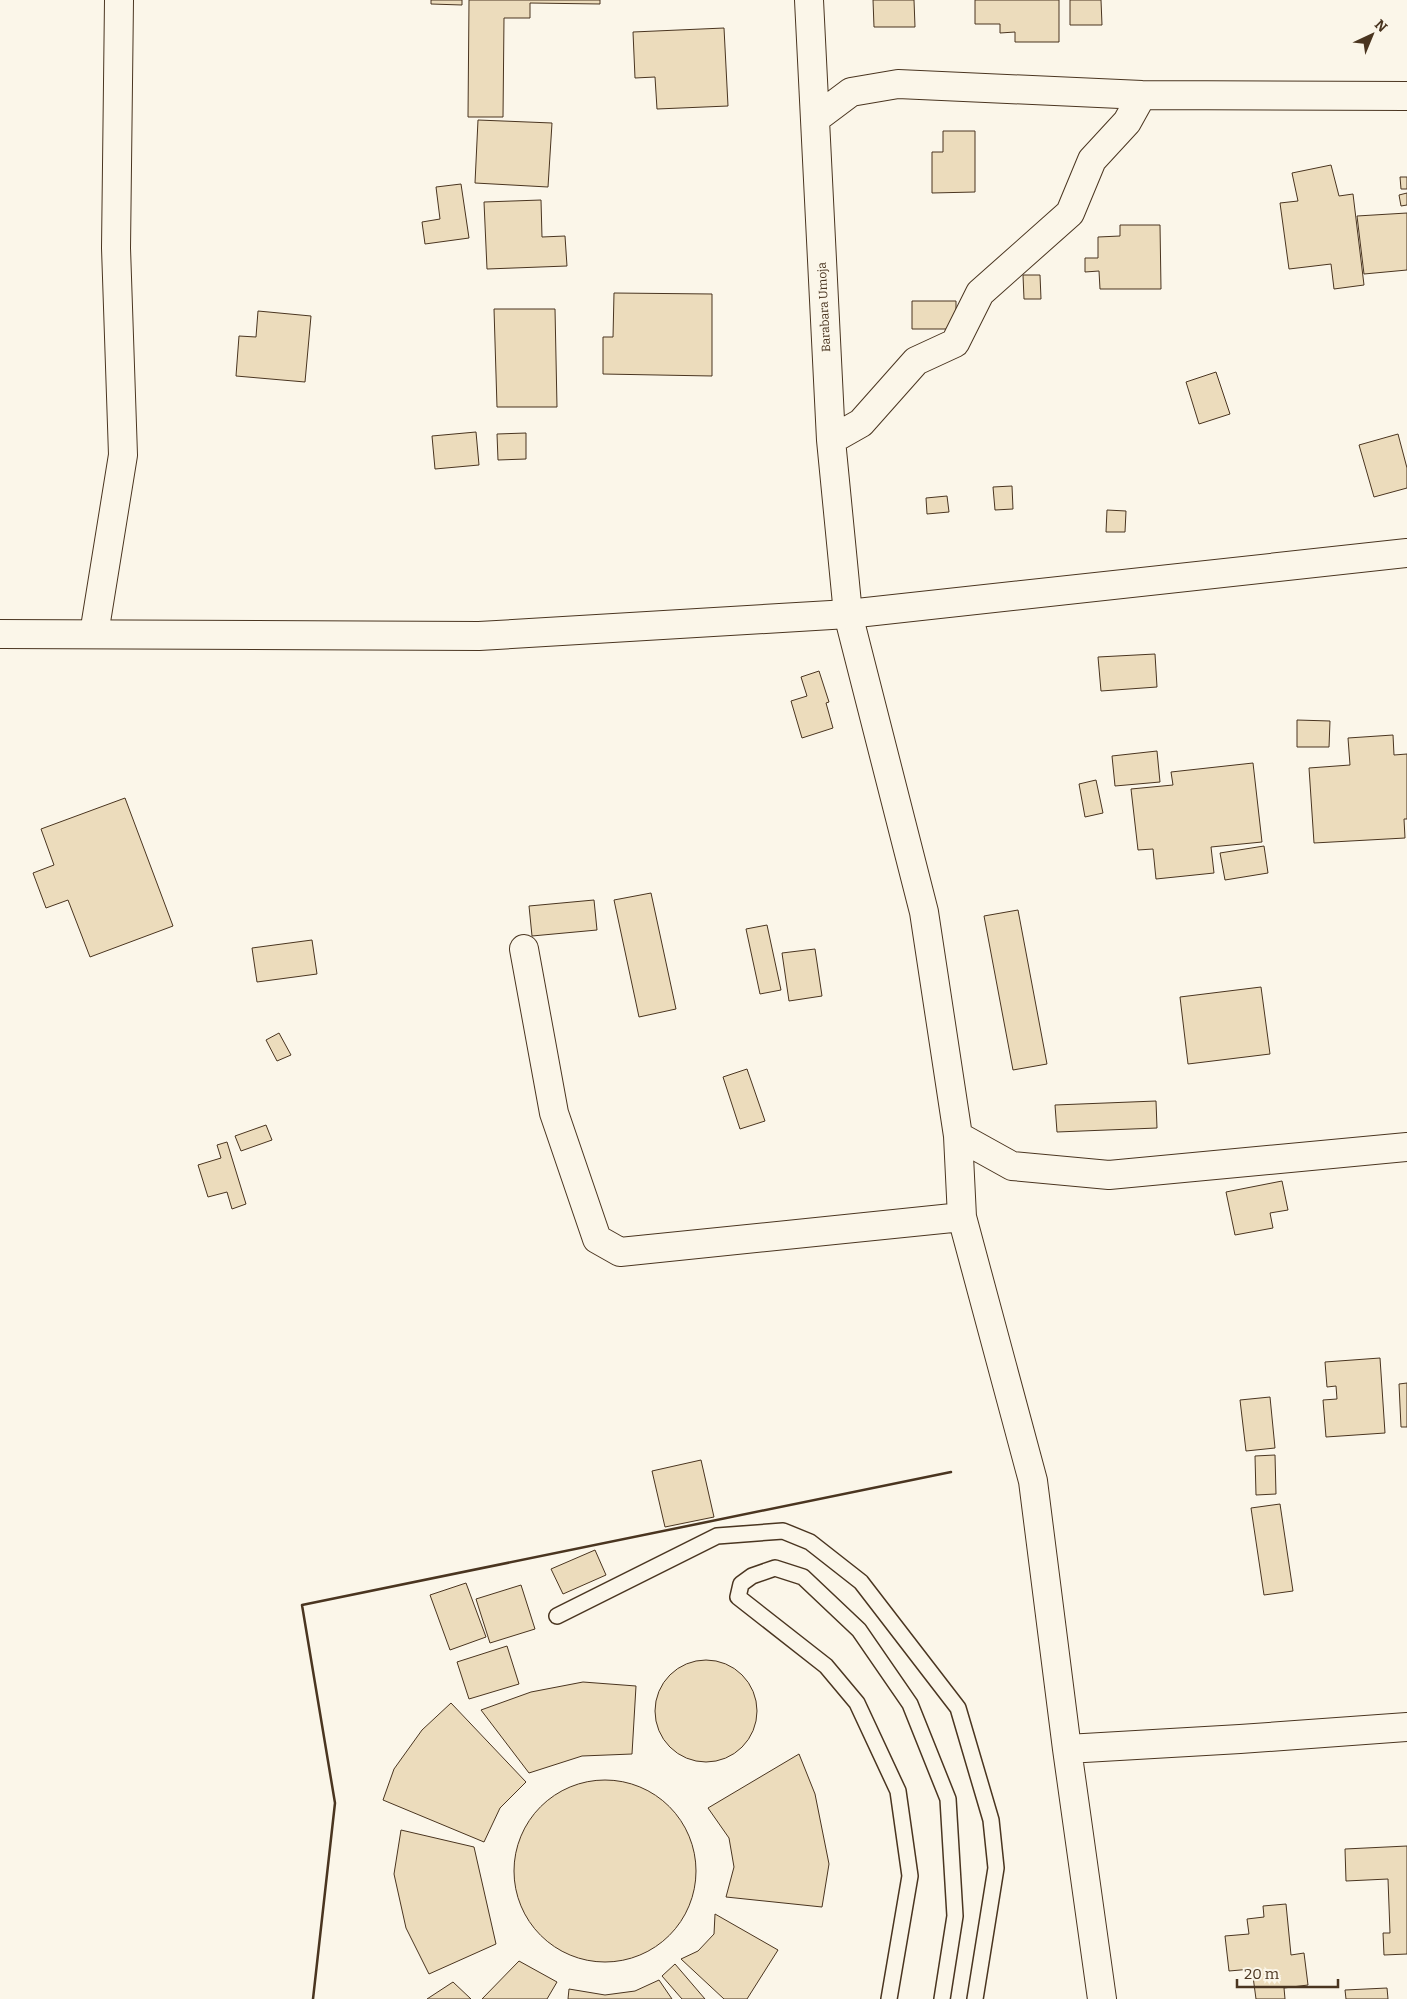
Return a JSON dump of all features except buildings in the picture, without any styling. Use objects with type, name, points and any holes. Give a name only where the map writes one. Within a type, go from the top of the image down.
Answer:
[{"type":"street","points":[[94,634],[123,455],[116,248],[118,0]]},
{"type":"street","name":"Barabara Umoja","points":[[809,0],[831,440],[848,614],[924,912],[958,1136],[962,1217],[1033,1481],[1067,1748],[1102,1999]]},
{"type":"street","points":[[815,119],[850,92],[898,84],[1142,95],[1407,96]]},
{"type":"street","points":[[831,440],[862,424],[916,362],[955,342],[980,293],[1070,213],[1092,160],[1127,122],[1142,95]]},
{"type":"street","points":[[0,634],[479,636],[848,614],[1407,554]]},
{"type":"street","points":[[524,949],[554,1113],[597,1239],[620,1252],[962,1217]]},
{"type":"street","points":[[958,1136],[1012,1166],[1109,1174],[1407,1148]]},
{"type":"street","points":[[1067,1748],[1250,1738],[1407,1726]]},
{"type":"lane","points":[[556,1616],[717,1536],[743,1532],[783,1531],[810,1542],[861,1582],[958,1708],[991,1820],[996,1868],[975,1999]]},
{"type":"lane","points":[[889,1999],[910,1876],[898,1791],[857,1703],[826,1666],[738,1597],[741,1584],[752,1576],[775,1568],[803,1577],[860,1630],[910,1704],[948,1799],[955,1916],[942,1999]]},
{"type":"wall","points":[[313,1999],[335,1803],[302,1605],[951,1472]]}]
